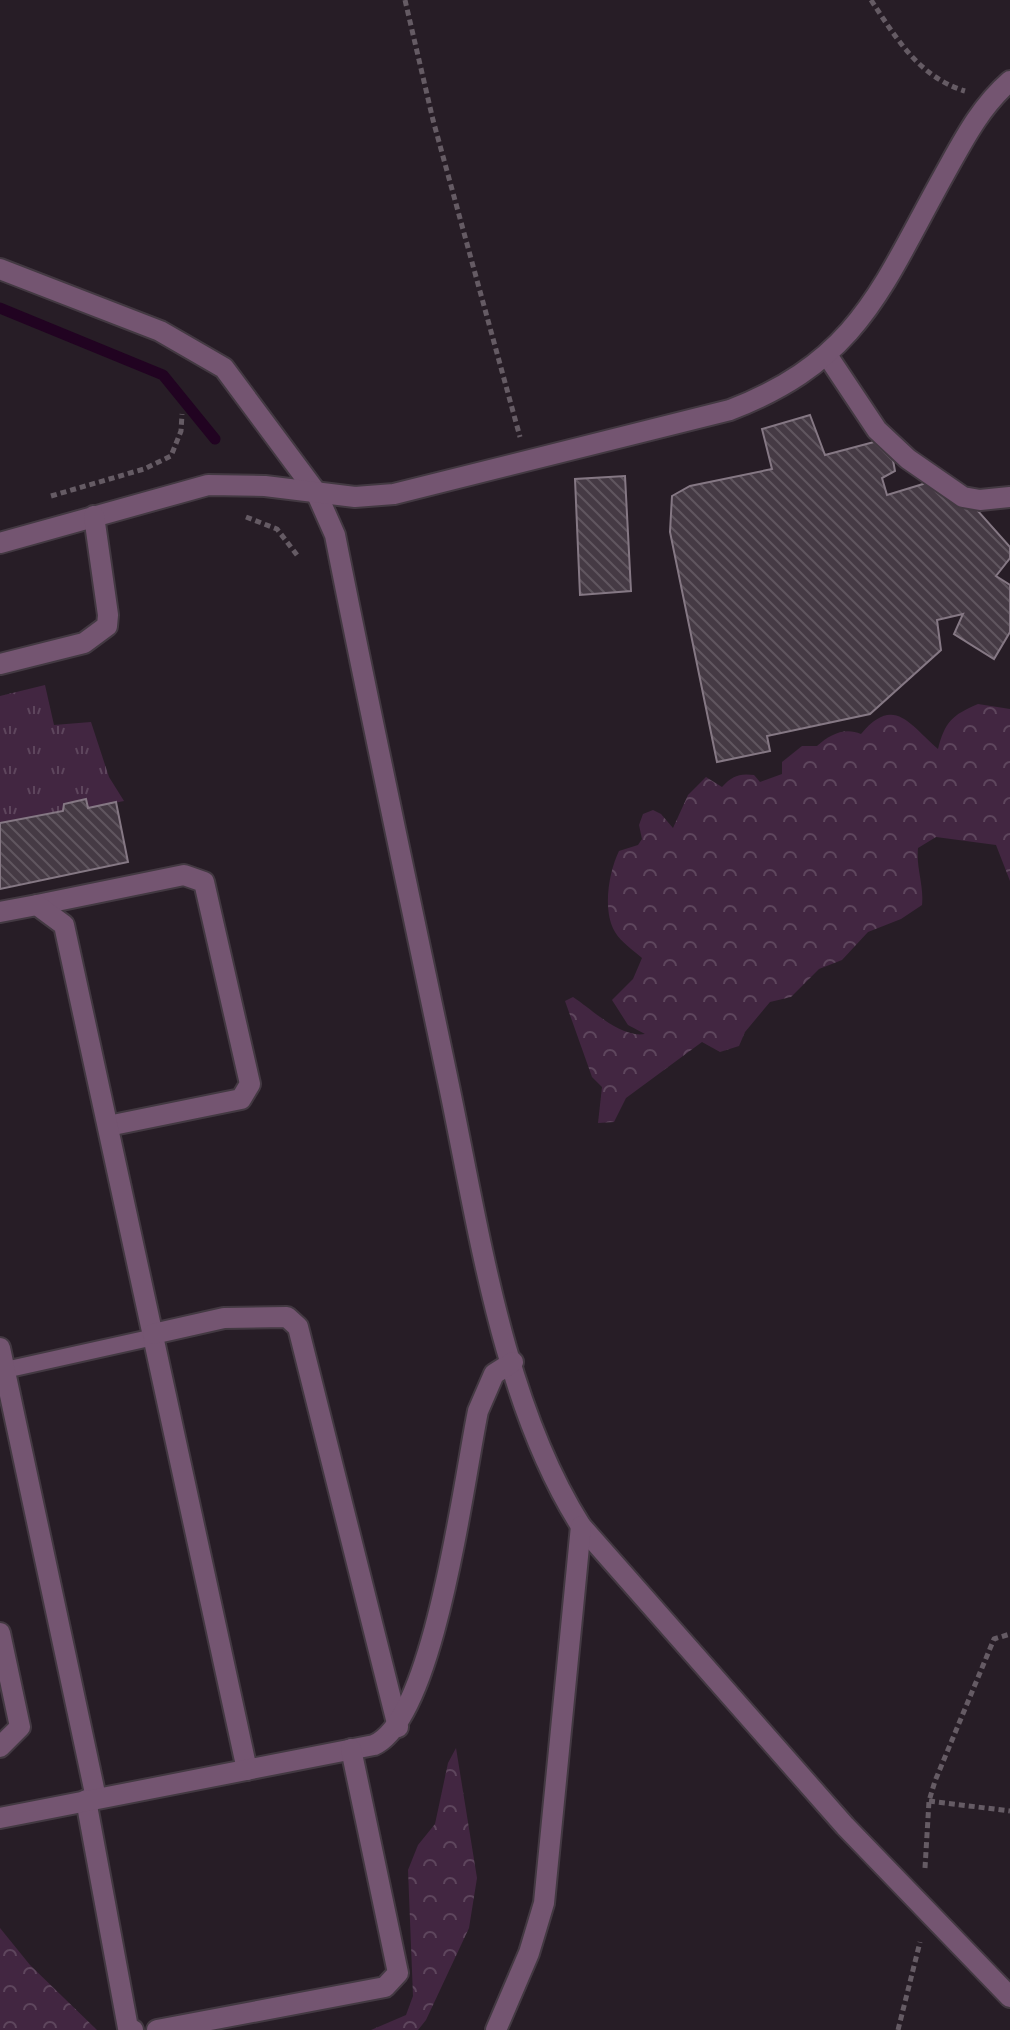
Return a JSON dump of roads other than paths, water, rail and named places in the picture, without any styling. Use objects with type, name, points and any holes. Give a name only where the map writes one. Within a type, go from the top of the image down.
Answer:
[{"type":"street","points":[[0,543],[208,485],[230,484],[374,497],[730,410],[789,384],[827,355],[867,312],[978,115],[1010,81]]},
{"type":"street","points":[[0,269],[160,331],[224,368],[316,492],[335,535],[476,1216],[513,1362],[537,1441],[554,1480],[581,1526],[845,1826],[1010,1997]]},
{"type":"street","points":[[827,355],[877,430],[908,459],[963,497],[980,500],[1010,497]]},
{"type":"street","points":[[0,664],[84,643],[107,626],[94,516]]},
{"type":"street","points":[[0,912],[184,875],[204,882],[250,1084],[241,1099],[108,1126]]},
{"type":"street","points":[[37,905],[64,925],[247,1770]]},
{"type":"street","points":[[153,1335],[224,1318],[287,1317],[298,1327],[398,1727]]},
{"type":"street","points":[[0,1348],[91,1799],[128,2028],[133,2030]]},
{"type":"street","points":[[0,1818],[384,1741],[398,1727],[416,1690],[430,1644],[478,1411],[494,1374],[513,1362]]},
{"type":"street","points":[[496,2030],[529,1953],[549,1874],[581,1526]]},
{"type":"street","points":[[0,1633],[20,1727],[0,1747]]},
{"type":"street","points":[[157,2030],[385,1987],[398,1973],[351,1749]]},
{"type":"lane","points":[[5,1370],[153,1335]]},
{"type":"waterway","points":[[0,308],[163,375],[215,439]]}]
